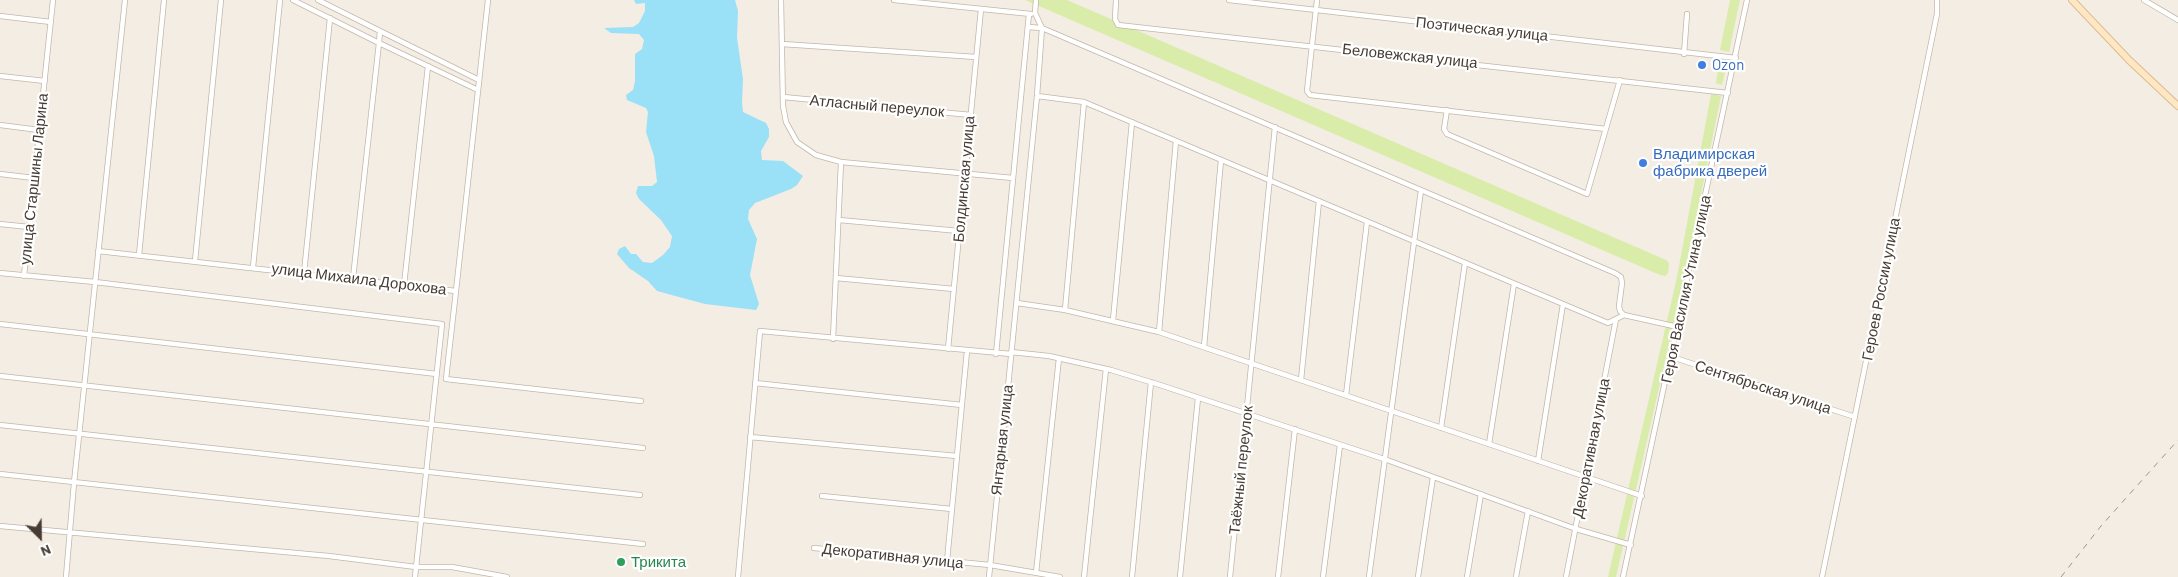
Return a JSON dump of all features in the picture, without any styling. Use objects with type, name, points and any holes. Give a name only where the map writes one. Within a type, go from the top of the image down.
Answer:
[{"type":"street","name":"улица Старшины Ларина","points":[[24,276],[53,0]]},
{"type":"street","points":[[66,577],[89,333],[124,0]]},
{"type":"street","points":[[139,255],[164,0]]},
{"type":"street","points":[[195,261],[222,0]]},
{"type":"street","points":[[253,267],[280,0]]},
{"type":"street","points":[[294,0],[478,90]]},
{"type":"street","points":[[318,0],[479,80]]},
{"type":"street","points":[[456,291],[488,0]]},
{"type":"street","points":[[781,0],[783,97],[786,122],[797,142],[816,156],[841,162],[1013,178]]},
{"type":"street","points":[[894,0],[921,1],[1029,14],[1035,13]]},
{"type":"street","points":[[1036,0],[1035,13],[1042,28]]},
{"type":"street","name":"Беловежская улица","points":[[1116,0],[1115,19],[1118,25],[1728,93]]},
{"type":"street","name":"Поэтическая улица","points":[[1229,0],[1684,54],[1736,58]]},
{"type":"street","points":[[1317,0],[1307,91],[1310,95],[1606,128]]},
{"type":"street","name":"Героя Василия Утина улица","points":[[1623,577],[1672,357],[1747,0]]},
{"type":"street","name":"Героев России улица","points":[[1822,577],[1935,23],[1937,0]]},
{"type":"street","points":[[2072,0],[2129,60],[2178,106]]},
{"type":"street","points":[[2144,0],[2178,20]]},
{"type":"street","name":"Болдинская улица","points":[[948,349],[981,9]]},
{"type":"street","points":[[996,354],[1029,14]]},
{"type":"street","points":[[1684,54],[1687,14]]},
{"type":"street","points":[[0,16],[51,22]]},
{"type":"street","points":[[304,273],[330,18]]},
{"type":"street","points":[[1028,27],[1042,28],[1615,273],[1621,277],[1619,306],[1620,311],[1624,315],[1678,327]]},
{"type":"street","name":"Янтарная улица","points":[[989,577],[1011,353],[1018,303],[1042,28]]},
{"type":"street","points":[[354,278],[380,31]]},
{"type":"street","points":[[782,44],[976,57]]},
{"type":"street","points":[[404,285],[428,66]]},
{"type":"street","name":"улица Старшины Ларина","points":[[0,76],[44,81]]},
{"type":"street","points":[[1447,110],[1444,129],[1447,134],[1585,194],[1589,192],[1620,80]]},
{"type":"street","points":[[1036,96],[1084,102],[1608,323],[1624,315]]},
{"type":"street","name":"Атласный переулок","points":[[783,97],[971,115]]},
{"type":"street","points":[[1065,310],[1084,102]]},
{"type":"street","points":[[1113,320],[1132,122]]},
{"type":"street","points":[[0,125],[40,130]]},
{"type":"street","name":"Таёжный переулок","points":[[1230,577],[1275,127]]},
{"type":"street","points":[[1159,332],[1176,141]]},
{"type":"street","points":[[1204,347],[1221,160]]},
{"type":"street","points":[[834,339],[841,162]]},
{"type":"street","points":[[0,174],[34,178]]},
{"type":"street","points":[[1369,577],[1393,411],[1421,190]]},
{"type":"street","points":[[1301,380],[1319,201]]},
{"type":"street","points":[[839,220],[960,231]]},
{"type":"street","points":[[1346,395],[1368,222]]},
{"type":"street","points":[[0,224],[29,227]]},
{"type":"street","name":"улица Михаила Дорохова","points":[[98,250],[456,291],[446,379],[641,401]]},
{"type":"street","points":[[1441,428],[1465,263]]},
{"type":"street","points":[[0,273],[95,282],[442,324],[415,577]]},
{"type":"street","points":[[836,278],[954,289]]},
{"type":"street","points":[[1489,444],[1514,284]]},
{"type":"street","points":[[1018,303],[1065,310],[1159,332],[1642,496]]},
{"type":"street","points":[[1538,461],[1563,304]]},
{"type":"street","name":"Декоративная улица","points":[[1566,577],[1616,320]]},
{"type":"street","points":[[0,324],[437,374]]},
{"type":"street","points":[[738,577],[760,331],[996,354],[1011,353],[1059,358],[1106,369],[1295,429],[1576,529],[1631,545]]},
{"type":"street","points":[[947,561],[967,351]]},
{"type":"street","name":"Сентябрьская улица","points":[[1672,357],[1855,417]]},
{"type":"street","points":[[1036,573],[1059,358]]},
{"type":"street","points":[[1084,577],[1106,369]]},
{"type":"street","points":[[0,376],[643,448]]},
{"type":"street","points":[[1132,577],[1151,382]]},
{"type":"street","points":[[755,383],[962,405]]},
{"type":"street","points":[[1180,577],[1198,398]]},
{"type":"street","points":[[0,425],[640,496]]},
{"type":"street","points":[[1278,577],[1295,429]]},
{"type":"street","points":[[750,437],[957,456]]},
{"type":"street","points":[[1323,577],[1340,445]]},
{"type":"street","points":[[0,474],[643,544]]},
{"type":"street","points":[[1418,577],[1433,477]]},
{"type":"street","points":[[1467,577],[1481,494]]},
{"type":"street","points":[[822,496],[952,509]]},
{"type":"street","points":[[1516,577],[1528,511]]},
{"type":"street","points":[[0,526],[329,556],[416,567],[452,567],[507,577]]},
{"type":"street","name":"Декоративная улица","points":[[814,548],[990,565],[1060,577]]},
{"type":"green space","points":[[1025,0],[1067,0],[1666,260],[1669,263],[1668,273],[1665,276],[1660,275]]},
{"type":"green space","points":[[1730,0],[1740,0],[1729,52],[1720,50]]},
{"type":"green space","points":[[1719,61],[1727,63],[1722,85],[1716,83]]},
{"type":"green space","points":[[1711,94],[1721,96],[1684,278],[1616,577],[1608,577],[1677,277]]},
{"type":"water","points":[[634,0],[735,0],[738,11],[737,38],[743,79],[743,112],[766,123],[769,129],[769,137],[761,151],[762,160],[783,161],[803,176],[797,185],[791,189],[755,203],[749,210],[748,219],[757,239],[750,275],[759,304],[756,310],[705,304],[657,291],[648,281],[629,268],[617,254],[619,249],[625,246],[631,254],[636,254],[643,262],[652,263],[670,247],[672,236],[661,220],[639,199],[636,193],[638,186],[652,186],[657,182],[654,156],[646,132],[648,112],[646,108],[627,100],[626,95],[633,90],[635,54],[642,49],[644,40],[639,34],[611,33],[604,28],[633,27],[639,23],[645,11],[645,3],[636,4]]},
{"type":"railway","points":[[2061,577],[2101,526],[2178,440]]},
{"type":"place","name":"Ozon","points":[[1702,65]]},
{"type":"place","name":"Владимирская фабрика дверей","points":[[1643,163]]},
{"type":"place","name":"Трикита","points":[[621,562]]}]
